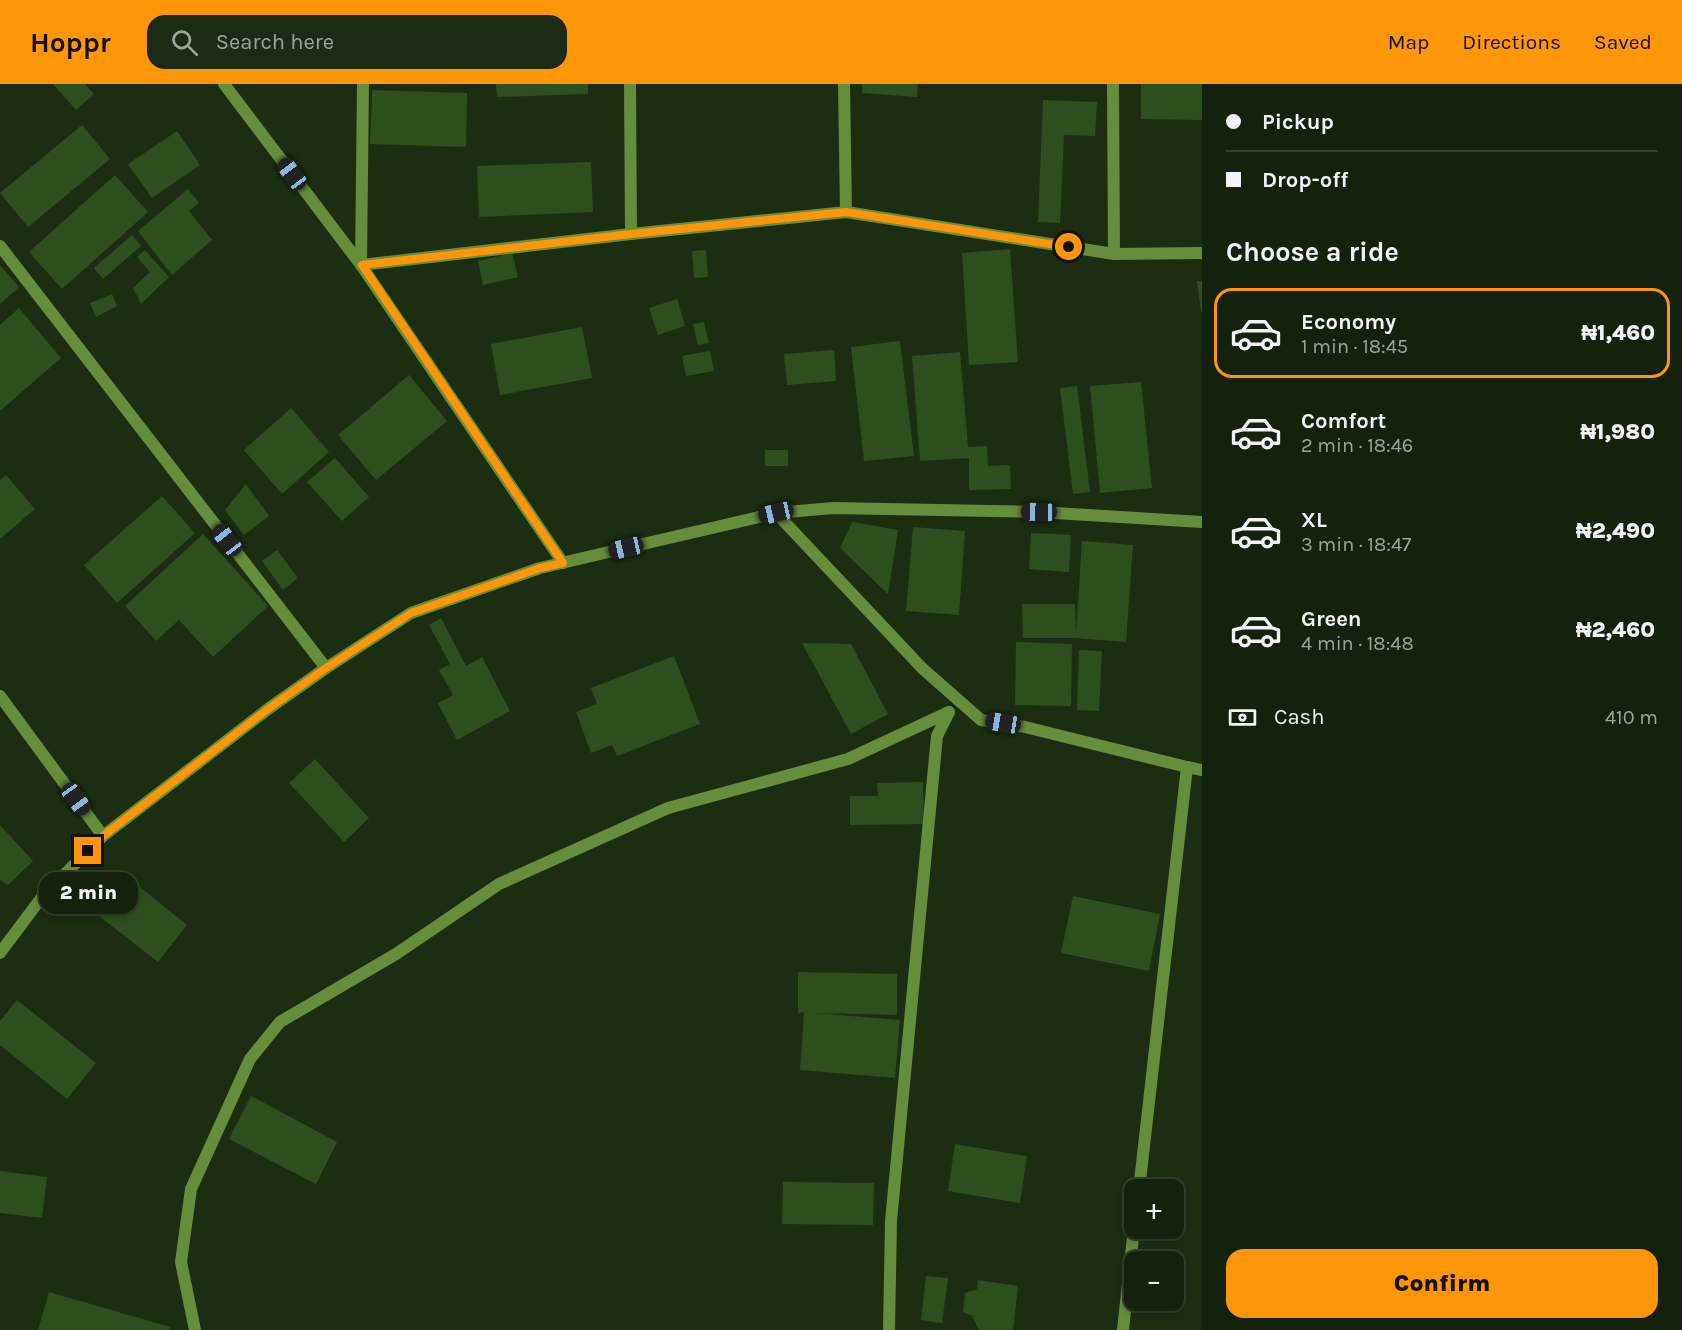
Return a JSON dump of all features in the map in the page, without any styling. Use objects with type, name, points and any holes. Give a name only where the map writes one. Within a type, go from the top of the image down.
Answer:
[{"type":"street","points":[[224,84],[362,265],[563,563]]},
{"type":"street","points":[[362,265],[363,84]]},
{"type":"street","points":[[630,84],[631,234]]},
{"type":"street","points":[[844,84],[846,212]]},
{"type":"street","points":[[1113,84],[1114,254]]},
{"type":"street","points":[[362,265],[846,212],[1114,254],[1202,253]]},
{"type":"street","points":[[0,246],[326,668]]},
{"type":"street","points":[[0,953],[42,897],[103,836],[268,709],[411,613],[540,568],[776,513],[833,508],[1028,512],[1202,522]]},
{"type":"street","points":[[776,513],[922,668],[981,720],[1025,727],[1186,768],[1202,770]]},
{"type":"street","points":[[0,696],[103,836]]},
{"type":"street","points":[[195,1330],[181,1262],[191,1189],[249,1059],[280,1022],[396,954],[500,884],[668,808],[848,759],[950,712],[936,736],[891,1221],[889,1330]]},
{"type":"street","points":[[1140,1179],[1186,768]]},
{"type":"street","points":[[1123,1330],[1133,1239]]},
{"type":"building","points":[[53,84],[85,84],[94,94],[76,110]]},
{"type":"building","points":[[496,84],[588,84],[588,94],[497,97]]},
{"type":"building","points":[[862,84],[918,84],[917,97],[862,93]]},
{"type":"building","points":[[1141,84],[1202,84],[1202,120],[1141,119]]},
{"type":"building","points":[[372,90],[467,93],[466,147],[370,144]]},
{"type":"building","points":[[1043,100],[1097,102],[1095,136],[1064,135],[1060,223],[1038,222]]},
{"type":"building","points":[[82,125],[110,159],[28,227],[0,193]]},
{"type":"building","points":[[177,131],[200,165],[152,198],[128,164]]},
{"type":"building","points":[[591,162],[593,212],[479,217],[477,166]]},
{"type":"building","points":[[115,175],[148,212],[62,289],[29,252]]},
{"type":"building","points":[[188,189],[199,203],[189,211],[212,240],[172,275],[138,231]]},
{"type":"building","points":[[132,235],[141,246],[103,279],[94,268]]},
{"type":"building","points":[[1010,249],[1018,362],[969,365],[962,253]]},
{"type":"building","points":[[145,250],[169,277],[141,304],[133,288],[150,272],[137,257]]},
{"type":"building","points":[[706,250],[708,277],[694,278],[692,251]]},
{"type":"building","points":[[512,253],[518,277],[483,285],[478,261]]},
{"type":"building","points":[[0,265],[19,287],[0,304]]},
{"type":"building","points":[[1197,281],[1202,281],[1202,312],[1201,312]]},
{"type":"building","points":[[112,294],[117,306],[96,317],[90,303]]},
{"type":"building","points":[[677,299],[685,326],[658,335],[649,308]]},
{"type":"building","points":[[19,308],[61,358],[0,411],[0,325]]},
{"type":"building","points":[[704,322],[709,343],[698,345],[693,324]]},
{"type":"building","points":[[582,327],[592,378],[500,395],[491,344]]},
{"type":"building","points":[[900,341],[914,456],[864,461],[851,347]]},
{"type":"building","points":[[834,350],[836,381],[787,385],[784,354]]},
{"type":"building","points":[[710,351],[714,371],[686,376],[682,356]]},
{"type":"building","points":[[960,352],[968,447],[987,446],[988,466],[1010,465],[1011,489],[969,490],[969,458],[920,461],[912,356]]},
{"type":"building","points":[[409,375],[447,421],[376,480],[338,435]]},
{"type":"building","points":[[1141,382],[1152,488],[1100,493],[1090,386]]},
{"type":"building","points":[[1077,386],[1090,492],[1073,494],[1060,388]]},
{"type":"building","points":[[291,408],[329,452],[282,494],[244,450]]},
{"type":"building","points":[[765,450],[788,450],[788,466],[765,466]]},
{"type":"building","points":[[335,458],[369,497],[342,521],[307,482]]},
{"type":"building","points":[[6,475],[35,509],[0,539],[0,480]]},
{"type":"building","points":[[246,484],[269,516],[244,535],[225,510]]},
{"type":"building","points":[[162,496],[195,533],[117,603],[84,565]]},
{"type":"building","points":[[852,522],[898,530],[888,594],[840,548]]},
{"type":"building","points":[[913,527],[965,531],[959,615],[906,611]]},
{"type":"building","points":[[1031,533],[1071,535],[1069,572],[1029,569]]},
{"type":"building","points":[[203,534],[268,606],[213,657],[179,620],[156,641],[125,606]]},
{"type":"building","points":[[1082,541],[1133,545],[1126,642],[1075,638],[1023,638],[1022,604],[1075,604],[1076,634]]},
{"type":"building","points":[[277,550],[298,578],[283,590],[262,561]]},
{"type":"building","points":[[441,618],[466,666],[482,657],[510,711],[457,740],[438,703],[453,695],[439,670],[450,664],[429,625]]},
{"type":"building","points":[[1016,642],[1072,644],[1071,706],[1015,705]]},
{"type":"building","points":[[802,643],[851,644],[888,714],[851,734]]},
{"type":"building","points":[[1079,650],[1102,651],[1099,711],[1077,710]]},
{"type":"building","points":[[674,656],[700,724],[617,756],[612,745],[591,753],[576,712],[597,704],[591,688]]},
{"type":"building","points":[[315,759],[369,818],[344,842],[289,783]]},
{"type":"building","points":[[923,782],[924,824],[850,825],[850,796],[878,796],[877,783]]},
{"type":"building","points":[[0,825],[33,861],[8,885],[0,880]]},
{"type":"building","points":[[120,871],[187,925],[158,962],[90,909]]},
{"type":"building","points":[[1073,896],[1160,914],[1149,971],[1061,953]]},
{"type":"building","points":[[798,972],[897,974],[897,1015],[815,1013],[900,1020],[895,1078],[800,1070],[804,1012],[798,1013]]},
{"type":"building","points":[[17,1000],[96,1063],[67,1099],[0,1045],[0,1021]]},
{"type":"building","points":[[251,1096],[337,1142],[316,1184],[229,1139]]},
{"type":"building","points":[[955,1144],[1027,1156],[1020,1203],[948,1191]]},
{"type":"building","points":[[0,1171],[47,1177],[42,1218],[0,1213]]},
{"type":"building","points":[[783,1182],[874,1183],[873,1225],[782,1224]]},
{"type":"building","points":[[926,1276],[948,1278],[942,1323],[921,1320]]},
{"type":"building","points":[[978,1280],[1018,1286],[1013,1330],[979,1330],[972,1316],[963,1312],[965,1293],[977,1289]]},
{"type":"building","points":[[49,1292],[170,1327],[169,1330],[38,1330]]},
{"type":"route","points":[[88,851],[103,836],[268,709],[411,613],[540,568],[563,563],[362,265],[846,212],[1069,247]]}]
